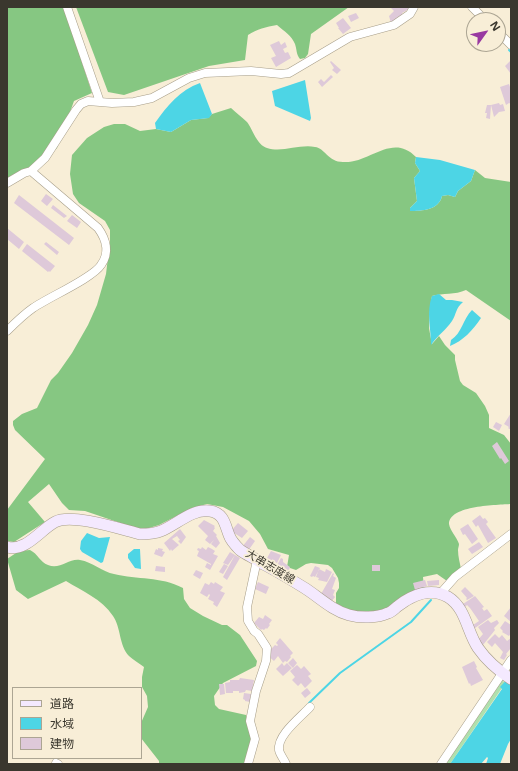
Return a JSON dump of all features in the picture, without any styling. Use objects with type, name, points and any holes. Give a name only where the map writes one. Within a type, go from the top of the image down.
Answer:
[{"type":"main road","name":"大串志度線","points":[[7,547],[20,547],[54,522],[61,520],[73,519],[140,534],[147,534],[162,531],[197,512],[209,510],[218,514],[222,518],[230,537],[241,550],[305,588],[326,604],[349,615],[362,617],[389,613],[398,606],[421,594],[434,592],[440,594]]},
{"type":"main road","points":[[440,594],[447,597],[457,605],[478,649],[495,667],[507,676]]},
{"type":"street","points":[[67,7],[100,102]]},
{"type":"street","points":[[7,183],[24,173],[31,171],[45,158],[81,104],[88,101],[134,102],[152,98],[189,78],[205,72],[251,71],[281,74],[289,73],[350,37],[394,25],[410,14],[414,7]]},
{"type":"street","points":[[7,331],[33,308],[92,273],[101,266],[106,256],[104,237],[98,228],[31,171]]},
{"type":"street","points":[[440,594],[455,578],[511,534]]},
{"type":"street","points":[[248,764],[255,739],[250,721],[256,691],[266,661],[267,648],[248,621],[247,607],[257,560]]},
{"type":"street","points":[[441,764],[507,676],[511,660]]},
{"type":"street","points":[[286,764],[279,749],[281,739],[310,707]]},
{"type":"green space","points":[[7,7],[64,7],[92,93],[74,101],[57,148],[32,170],[7,187]]},
{"type":"green space","points":[[76,7],[349,7],[311,34],[308,54],[305,58],[300,59],[297,54],[294,41],[277,25],[265,27],[248,35],[245,60],[209,66],[124,95],[108,92]]},
{"type":"green space","points":[[231,108],[247,122],[260,144],[267,148],[279,150],[309,146],[315,147],[330,158],[343,162],[362,159],[389,148],[407,150],[416,157],[415,163],[420,171],[414,178],[417,201],[410,208],[410,211],[420,211],[434,207],[440,201],[442,196],[448,195],[455,197],[458,191],[471,181],[475,170],[485,178],[511,182],[511,321],[466,290],[458,293],[432,296],[429,328],[432,344],[439,336],[445,345],[455,355],[460,381],[463,385],[476,393],[485,406],[489,415],[489,428],[504,435],[511,444],[511,504],[475,507],[457,513],[451,518],[449,524],[459,544],[458,553],[461,569],[447,581],[437,574],[423,577],[424,588],[388,610],[363,616],[336,605],[336,593],[339,588],[339,583],[338,578],[332,568],[328,565],[311,563],[306,564],[296,570],[287,567],[289,555],[268,549],[260,534],[249,521],[223,507],[207,504],[192,508],[159,525],[138,529],[85,511],[69,510],[62,503],[49,484],[28,502],[45,522],[14,542],[7,541],[7,510],[45,459],[15,430],[13,421],[22,414],[37,408],[51,380],[58,373],[72,353],[88,325],[97,305],[106,274],[110,230],[105,221],[79,203],[73,194],[70,174],[72,155],[87,138],[104,127],[114,124],[125,124],[140,131],[156,129],[171,132],[191,120],[208,118],[212,114]]},
{"type":"green space","points":[[30,550],[45,564],[52,566],[80,560],[114,574],[174,584],[183,588],[184,599],[190,608],[222,625],[227,625],[240,635],[257,661],[256,666],[223,683],[214,696],[215,705],[219,709],[246,715],[254,743],[244,764],[159,764],[159,761],[142,739],[142,721],[148,707],[147,696],[142,687],[144,667],[131,657],[123,647],[116,620],[98,600],[66,581],[28,599],[16,590],[7,559],[19,551]]},
{"type":"green space","points":[[501,679],[505,683],[502,688],[450,764],[443,764]]},
{"type":"water","points":[[305,80],[311,118],[310,121],[275,106],[272,91]]},
{"type":"water","points":[[200,83],[212,114],[209,118],[191,120],[171,132],[156,129],[155,123],[169,105],[180,94]]},
{"type":"water","points":[[416,157],[440,160],[475,170],[471,181],[458,191],[455,197],[448,195],[442,196],[440,201],[434,207],[420,211],[410,211],[410,208],[417,201],[414,178],[420,171],[415,163]]},
{"type":"water","points":[[439,294],[446,300],[463,302],[450,324],[431,345],[429,308],[432,296]]},
{"type":"water","points":[[472,310],[481,318],[467,335],[450,346],[451,340],[458,334]]},
{"type":"water","points":[[87,533],[99,538],[110,537],[103,562],[101,563],[82,552],[80,549],[81,541]]},
{"type":"water","points":[[134,549],[140,549],[141,569],[135,568],[128,558],[128,554]]},
{"type":"water","points":[[511,675],[511,739],[500,764],[486,764],[487,757],[481,764],[450,764],[502,689],[500,687]]},
{"type":"building","points":[[390,7],[408,7],[409,9],[391,23],[389,16],[394,11]]},
{"type":"building","points":[[356,13],[359,18],[351,22],[348,16]]},
{"type":"building","points":[[343,18],[351,28],[343,34],[336,23]]},
{"type":"building","points":[[279,41],[281,45],[285,42],[287,47],[283,49],[285,53],[288,52],[291,58],[276,67],[271,58],[276,56],[270,45]]},
{"type":"building","points":[[511,60],[511,74],[505,66]]},
{"type":"building","points":[[331,61],[341,70],[337,74],[332,70],[334,68],[330,62]]},
{"type":"building","points":[[331,75],[333,77],[322,87],[318,82],[321,79],[324,82]]},
{"type":"building","points":[[509,84],[511,90],[511,104],[509,103],[506,105],[500,87]]},
{"type":"building","points":[[499,103],[500,105],[503,104],[505,111],[499,112],[494,117],[491,105]]},
{"type":"building","points":[[487,105],[491,105],[490,119],[486,118],[487,113],[485,113]]},
{"type":"building","points":[[46,194],[53,199],[47,206],[41,201]]},
{"type":"building","points":[[19,195],[74,238],[69,245],[14,203]]},
{"type":"building","points":[[53,205],[67,216],[64,218],[51,208]]},
{"type":"building","points":[[72,215],[81,222],[77,228],[67,221]]},
{"type":"building","points":[[7,228],[24,242],[19,249],[7,239]]},
{"type":"building","points":[[46,242],[59,252],[57,255],[44,244]]},
{"type":"building","points":[[27,244],[55,266],[50,272],[22,251]]},
{"type":"building","points":[[511,413],[511,430],[504,424]]},
{"type":"building","points":[[496,422],[502,425],[499,431],[493,427]]},
{"type":"building","points":[[497,442],[509,461],[505,464],[492,446]]},
{"type":"building","points":[[480,515],[488,522],[486,524],[496,538],[488,543],[478,525],[476,527],[472,521]]},
{"type":"building","points":[[204,520],[215,526],[213,531],[217,535],[216,536],[220,543],[216,548],[211,544],[214,540],[210,544],[205,540],[208,536],[198,526]]},
{"type":"building","points":[[238,523],[248,531],[242,538],[231,531]]},
{"type":"building","points":[[468,524],[478,539],[472,544],[465,534],[463,535],[460,529]]},
{"type":"building","points":[[180,529],[186,537],[181,544],[178,541],[180,540],[177,536],[172,539],[179,545],[170,551],[164,543]]},
{"type":"building","points":[[250,537],[255,541],[248,551],[242,547]]},
{"type":"building","points":[[479,542],[483,547],[472,554],[468,549]]},
{"type":"building","points":[[202,547],[206,550],[208,547],[212,549],[215,551],[213,554],[218,556],[210,570],[205,567],[207,563],[211,564],[197,556],[199,551],[197,550],[198,548],[201,549]]},
{"type":"building","points":[[158,548],[163,549],[162,551],[165,552],[162,557],[154,554]]},
{"type":"building","points":[[271,551],[281,555],[277,563],[267,558]]},
{"type":"building","points":[[230,552],[235,555],[228,565],[223,563]]},
{"type":"building","points":[[235,555],[240,558],[227,580],[223,577]]},
{"type":"building","points":[[281,558],[283,559],[283,562],[290,567],[288,573],[276,567]]},
{"type":"building","points":[[224,564],[228,566],[223,574],[219,572]]},
{"type":"building","points":[[372,565],[380,565],[380,571],[372,571]]},
{"type":"building","points":[[156,566],[165,567],[165,572],[155,571]]},
{"type":"building","points":[[315,566],[320,568],[315,577],[312,577],[310,576]]},
{"type":"building","points":[[319,569],[325,572],[326,569],[332,572],[327,582],[318,580],[319,578],[316,577]]},
{"type":"building","points":[[196,570],[203,573],[200,579],[193,575]]},
{"type":"building","points":[[333,573],[333,576],[336,578],[332,589],[335,590],[333,595],[335,597],[331,602],[321,594]]},
{"type":"building","points":[[425,580],[427,586],[415,590],[413,583]]},
{"type":"building","points":[[439,580],[439,585],[428,586],[427,581]]},
{"type":"building","points":[[211,582],[214,584],[215,582],[223,587],[220,591],[225,593],[217,607],[213,604],[214,602],[208,599],[209,594],[207,597],[200,593],[205,583],[209,585]]},
{"type":"building","points":[[258,582],[269,587],[266,594],[255,589]]},
{"type":"building","points":[[465,587],[474,596],[467,600],[461,591]]},
{"type":"building","points":[[475,596],[484,607],[482,608],[484,611],[487,609],[492,616],[475,628],[473,625],[479,621],[470,608],[467,605],[465,607],[463,604]]},
{"type":"building","points":[[511,607],[511,622],[504,616]]},
{"type":"building","points":[[265,615],[272,620],[267,629],[261,630],[254,623],[259,617],[263,619]]},
{"type":"building","points":[[488,620],[491,623],[497,620],[499,623],[483,645],[477,641],[483,634],[478,627]]},
{"type":"building","points":[[505,621],[511,625],[511,633],[509,636],[502,632],[503,631],[500,628]]},
{"type":"building","points":[[495,634],[499,638],[502,635],[507,641],[511,638],[511,648],[506,654],[507,655],[504,660],[500,658],[503,652],[495,643],[492,647],[487,642]]},
{"type":"building","points":[[280,638],[293,653],[287,662],[285,661],[283,663],[278,656],[274,661],[266,654],[275,645],[278,645],[276,643]]},
{"type":"building","points":[[293,658],[297,663],[293,668],[288,663]]},
{"type":"building","points":[[474,661],[483,680],[471,686],[462,667]]},
{"type":"building","points":[[282,663],[284,666],[287,663],[292,668],[283,676],[276,669]]},
{"type":"building","points":[[297,665],[301,669],[304,666],[311,674],[308,676],[312,681],[305,688],[301,683],[298,686],[292,680],[295,677],[290,671]]},
{"type":"building","points":[[240,678],[254,680],[252,691],[246,690],[245,692],[239,693],[239,691],[233,691],[233,693],[226,693],[225,683],[230,682],[230,680],[239,680]]},
{"type":"building","points":[[219,684],[224,684],[225,694],[220,695]]},
{"type":"building","points":[[307,688],[311,693],[305,698],[301,693]]},
{"type":"building","points":[[244,693],[251,694],[250,702],[243,699]]},
{"type":"waterway","points":[[309,703],[340,673],[411,622],[431,600]]}]
